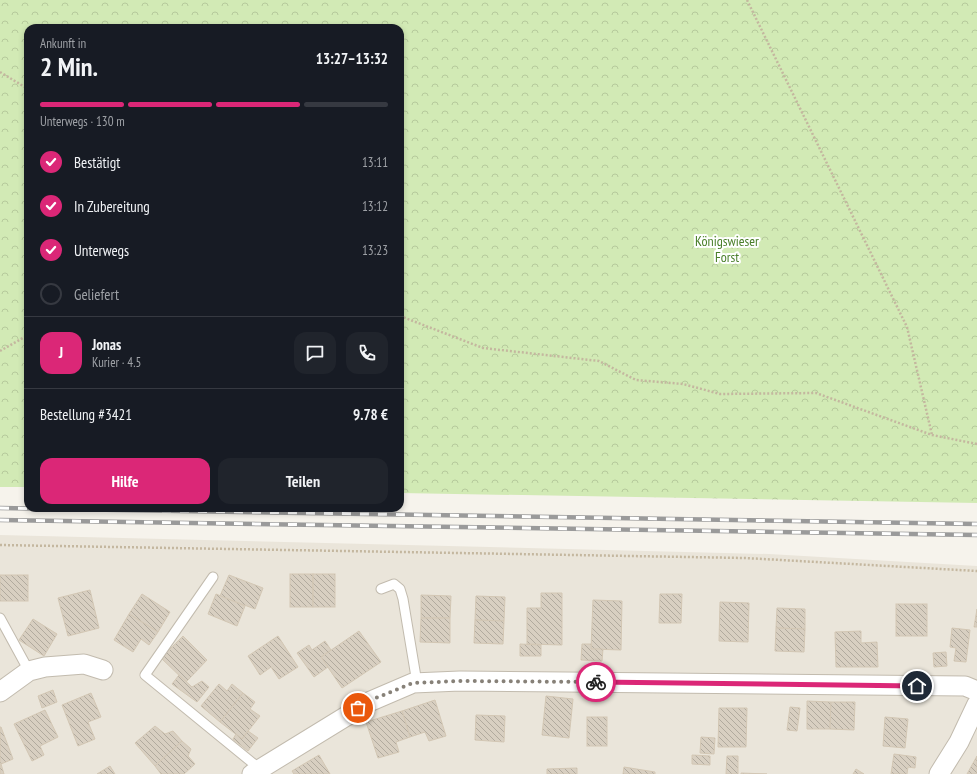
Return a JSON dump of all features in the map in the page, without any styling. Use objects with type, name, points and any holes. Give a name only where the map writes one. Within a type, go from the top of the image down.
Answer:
[{"type":"street","points":[[0,692],[29,671],[45,667],[84,664],[103,670]]},
{"type":"street","points":[[256,772],[371,700],[413,683],[460,681],[965,686],[977,691]]},
{"type":"street","points":[[939,774],[959,742],[977,704]]},
{"type":"lane","points":[[212,577],[145,675],[256,772]]},
{"type":"lane","points":[[381,589],[394,584],[400,588],[404,599],[417,683]]},
{"type":"lane","points":[[0,618],[29,671]]},
{"type":"path","points":[[747,0],[907,327],[932,435]]},
{"type":"path","points":[[0,72],[24,87]]},
{"type":"path","points":[[404,318],[483,348],[599,361],[636,380],[683,384],[720,394],[816,393],[932,435],[977,444]]},
{"type":"path","points":[[0,352],[24,338]]},
{"type":"path","points":[[0,545],[745,558],[977,571]]},
{"type":"shaded area","points":[[0,535],[769,554],[977,566],[977,774],[0,774]]},
{"type":"green space","name":"Königswieser Forst","points":[[0,0],[977,0],[977,503],[404,493],[404,24],[24,24],[24,487],[0,487]]},
{"type":"building","points":[[290,574],[313,574],[313,607],[290,607]]},
{"type":"building","points":[[313,574],[335,574],[335,607],[313,607]]},
{"type":"building","points":[[0,575],[28,575],[28,601],[0,601]]},
{"type":"building","points":[[229,575],[263,588],[255,609],[220,596]]},
{"type":"building","points":[[90,590],[99,628],[68,636],[58,598]]},
{"type":"building","points":[[541,593],[562,593],[562,645],[527,644],[527,608],[541,608]]},
{"type":"building","points":[[142,594],[170,612],[158,632],[129,614]]},
{"type":"building","points":[[216,594],[245,606],[237,626],[208,614]]},
{"type":"building","points":[[660,594],[682,594],[681,623],[659,623]]},
{"type":"building","points":[[421,595],[451,596],[450,618],[421,618]]},
{"type":"building","points":[[476,596],[505,597],[504,621],[475,620]]},
{"type":"building","points":[[593,600],[622,601],[621,650],[591,649]]},
{"type":"building","points":[[720,602],[749,603],[748,642],[719,641]]},
{"type":"building","points":[[896,604],[927,604],[927,636],[896,636]]},
{"type":"building","points":[[777,608],[805,609],[805,629],[776,628]]},
{"type":"building","points":[[977,609],[977,627],[974,627]]},
{"type":"building","points":[[129,614],[158,632],[149,645],[141,639],[133,652],[114,640]]},
{"type":"building","points":[[421,618],[450,618],[450,643],[420,642]]},
{"type":"building","points":[[33,619],[57,634],[44,656],[19,640]]},
{"type":"building","points":[[475,620],[504,621],[503,644],[474,643]]},
{"type":"building","points":[[776,628],[805,629],[804,652],[775,651]]},
{"type":"building","points":[[952,628],[970,630],[966,662],[954,661],[956,648],[950,647]]},
{"type":"building","points":[[359,631],[381,662],[342,688],[321,657]]},
{"type":"building","points":[[861,631],[861,643],[877,642],[878,667],[836,667],[835,632]]},
{"type":"building","points":[[183,636],[207,660],[186,682],[161,658]]},
{"type":"building","points":[[278,636],[298,667],[279,679],[271,667],[260,675],[248,656]]},
{"type":"building","points":[[325,641],[331,650],[321,657],[328,667],[314,677],[297,653],[309,645],[312,650]]},
{"type":"building","points":[[520,644],[541,645],[541,656],[520,656]]},
{"type":"building","points":[[582,644],[591,644],[591,649],[603,649],[602,661],[581,660]]},
{"type":"building","points":[[946,652],[947,666],[934,667],[933,653]]},
{"type":"building","points":[[179,675],[192,687],[202,681],[209,687],[197,702],[172,684]]},
{"type":"building","points":[[219,684],[227,691],[232,684],[243,693],[220,722],[201,706]]},
{"type":"building","points":[[53,690],[57,702],[42,708],[38,696]]},
{"type":"building","points":[[91,693],[101,717],[88,722],[95,739],[78,746],[62,705]]},
{"type":"building","points":[[243,693],[255,702],[250,709],[260,716],[242,739],[220,722]]},
{"type":"building","points":[[546,696],[573,699],[569,738],[542,735]]},
{"type":"building","points":[[435,700],[446,736],[429,741],[425,732],[410,737],[402,711]]},
{"type":"building","points":[[807,701],[831,702],[830,729],[807,729]]},
{"type":"building","points":[[831,702],[855,702],[854,730],[830,729]]},
{"type":"building","points":[[790,707],[800,708],[797,731],[787,730]]},
{"type":"building","points":[[719,708],[747,708],[746,747],[718,747]]},
{"type":"building","points":[[45,710],[58,737],[40,746],[44,755],[32,761],[14,724]]},
{"type":"building","points":[[402,711],[410,737],[396,742],[399,752],[378,758],[366,722]]},
{"type":"building","points":[[476,715],[505,716],[504,742],[475,740]]},
{"type":"building","points":[[587,717],[607,717],[607,746],[587,746]]},
{"type":"building","points":[[885,717],[908,719],[905,748],[883,746]]},
{"type":"building","points":[[155,726],[165,734],[173,731],[182,741],[155,766],[135,743]]},
{"type":"building","points":[[0,727],[13,759],[1,764],[4,774],[0,774]]},
{"type":"building","points":[[248,731],[258,738],[248,751],[233,739],[236,734],[242,739]]},
{"type":"building","points":[[701,737],[715,738],[714,754],[700,753]]},
{"type":"building","points":[[182,741],[191,749],[188,756],[195,764],[184,774],[161,774],[155,766]]},
{"type":"building","points":[[894,754],[916,757],[915,768],[908,767],[907,774],[891,774]]},
{"type":"building","points":[[319,755],[330,774],[294,774],[292,771]]},
{"type":"building","points":[[692,755],[710,756],[710,765],[692,764]]},
{"type":"building","points":[[727,756],[738,756],[738,774],[726,774]]},
{"type":"building","points":[[977,756],[977,774],[967,774]]},
{"type":"building","points":[[110,766],[115,774],[97,774]]},
{"type":"building","points":[[624,767],[655,772],[655,774],[623,774]]},
{"type":"building","points":[[577,768],[577,774],[547,774],[547,769]]},
{"type":"building","points":[[856,769],[864,774],[853,774]]},
{"type":"building","points":[[741,773],[767,774],[741,774]]},
{"type":"railway","points":[[0,508],[24,508]]},
{"type":"railway","points":[[244,512],[977,524]]},
{"type":"railway","points":[[0,520],[977,535]]},
{"type":"way so far","points":[[358,708],[371,700],[413,683],[460,681],[596,682]]},
{"type":"route","points":[[596,682],[917,686]]}]
